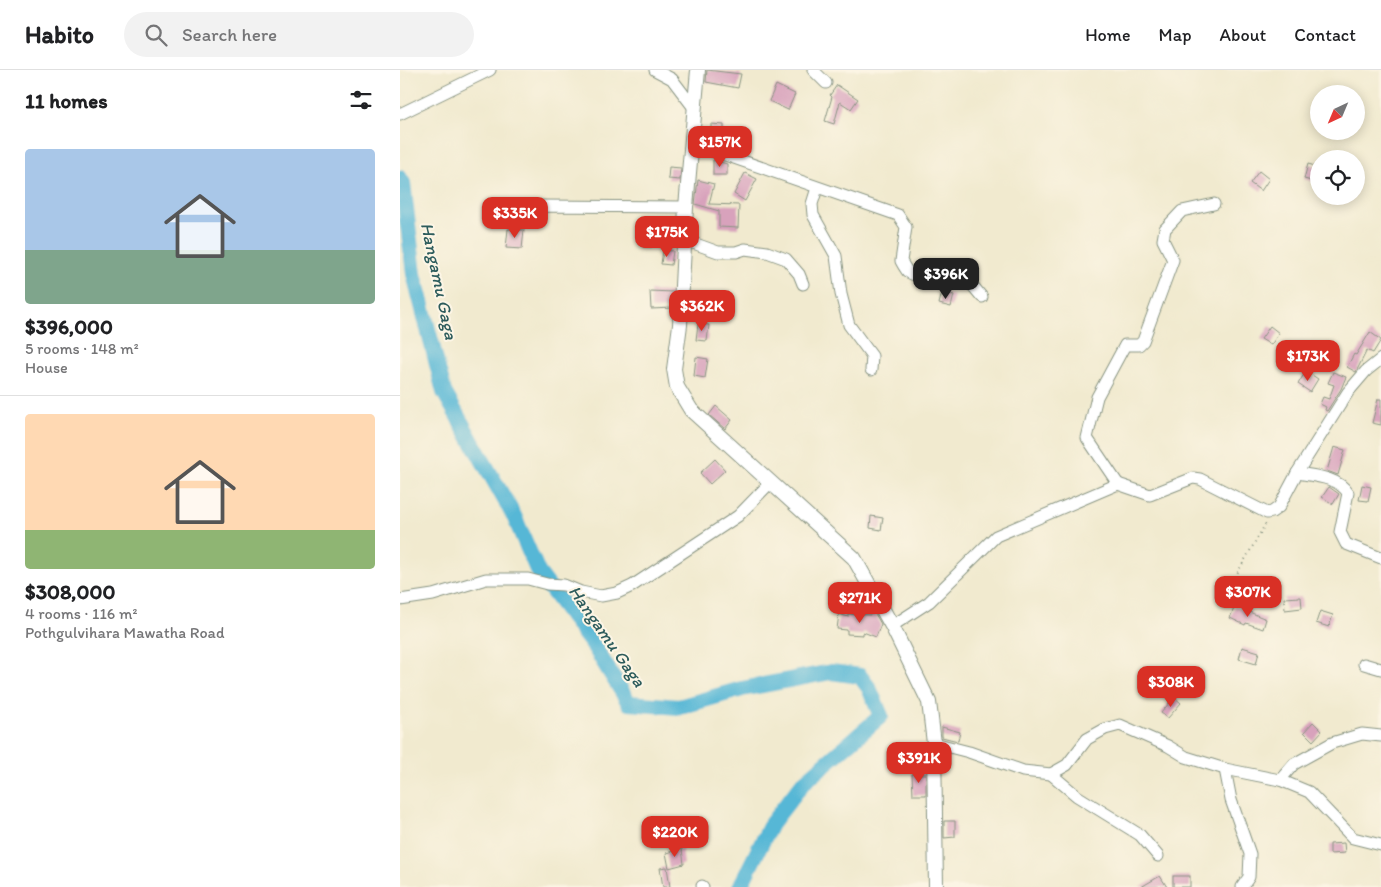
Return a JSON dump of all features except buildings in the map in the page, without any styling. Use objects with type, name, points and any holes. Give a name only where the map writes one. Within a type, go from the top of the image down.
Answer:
[{"type":"street","points":[[400,114],[490,70]]},
{"type":"street","points":[[655,70],[672,79],[694,108]]},
{"type":"street","points":[[698,70],[690,148],[680,325],[674,369],[677,387],[691,410],[854,558],[892,626],[929,702],[934,743],[936,887]]},
{"type":"street","points":[[813,70],[826,83]]},
{"type":"street","points":[[690,148],[714,151],[898,215],[906,227],[900,261],[908,271],[919,275],[949,274],[960,276],[970,282],[982,297]]},
{"type":"street","points":[[817,188],[812,204],[813,215],[836,256],[841,294],[849,325],[872,356],[871,370]]},
{"type":"street","points":[[1214,204],[1182,211],[1165,229],[1163,240],[1173,260],[1142,342],[1139,345],[1124,345],[1097,397],[1087,438],[1118,484],[1150,494],[1193,478],[1200,479],[1267,512],[1272,512],[1278,507],[1348,392],[1366,372],[1381,360]]},
{"type":"street","points":[[535,211],[541,206],[686,207]]},
{"type":"street","points":[[685,240],[718,252],[736,252],[745,249],[767,252],[786,259],[799,274],[803,284]]},
{"type":"street","points":[[1297,473],[1327,479],[1344,487],[1348,493],[1340,532],[1346,544],[1381,558]]},
{"type":"street","points":[[400,600],[433,595],[486,579],[528,579],[547,584],[564,585],[581,592],[601,596],[617,592],[632,586],[738,516],[771,482]]},
{"type":"street","points":[[892,626],[930,602],[996,536],[1118,484]]},
{"type":"street","points":[[1364,664],[1381,669]]},
{"type":"street","points":[[1051,774],[1067,765],[1087,739],[1105,729],[1120,725],[1168,746],[1186,757],[1225,769],[1280,780],[1309,792],[1353,838],[1381,845]]},
{"type":"street","points":[[1280,780],[1294,764],[1332,743],[1362,734],[1381,736]]},
{"type":"street","points":[[934,743],[969,752],[1023,771],[1051,774],[1077,796],[1140,835],[1158,856]]},
{"type":"street","points":[[1225,769],[1230,800],[1250,854],[1249,877],[1242,887]]},
{"type":"path","points":[[1235,576],[1272,512]]},
{"type":"waterway","name":"Hangamu Gaga","points":[[400,178],[403,183],[414,274],[444,392],[514,516],[538,572],[595,648],[629,703],[679,707],[742,689],[831,672],[860,676],[869,688],[881,716],[803,783],[771,824],[740,887]]}]
